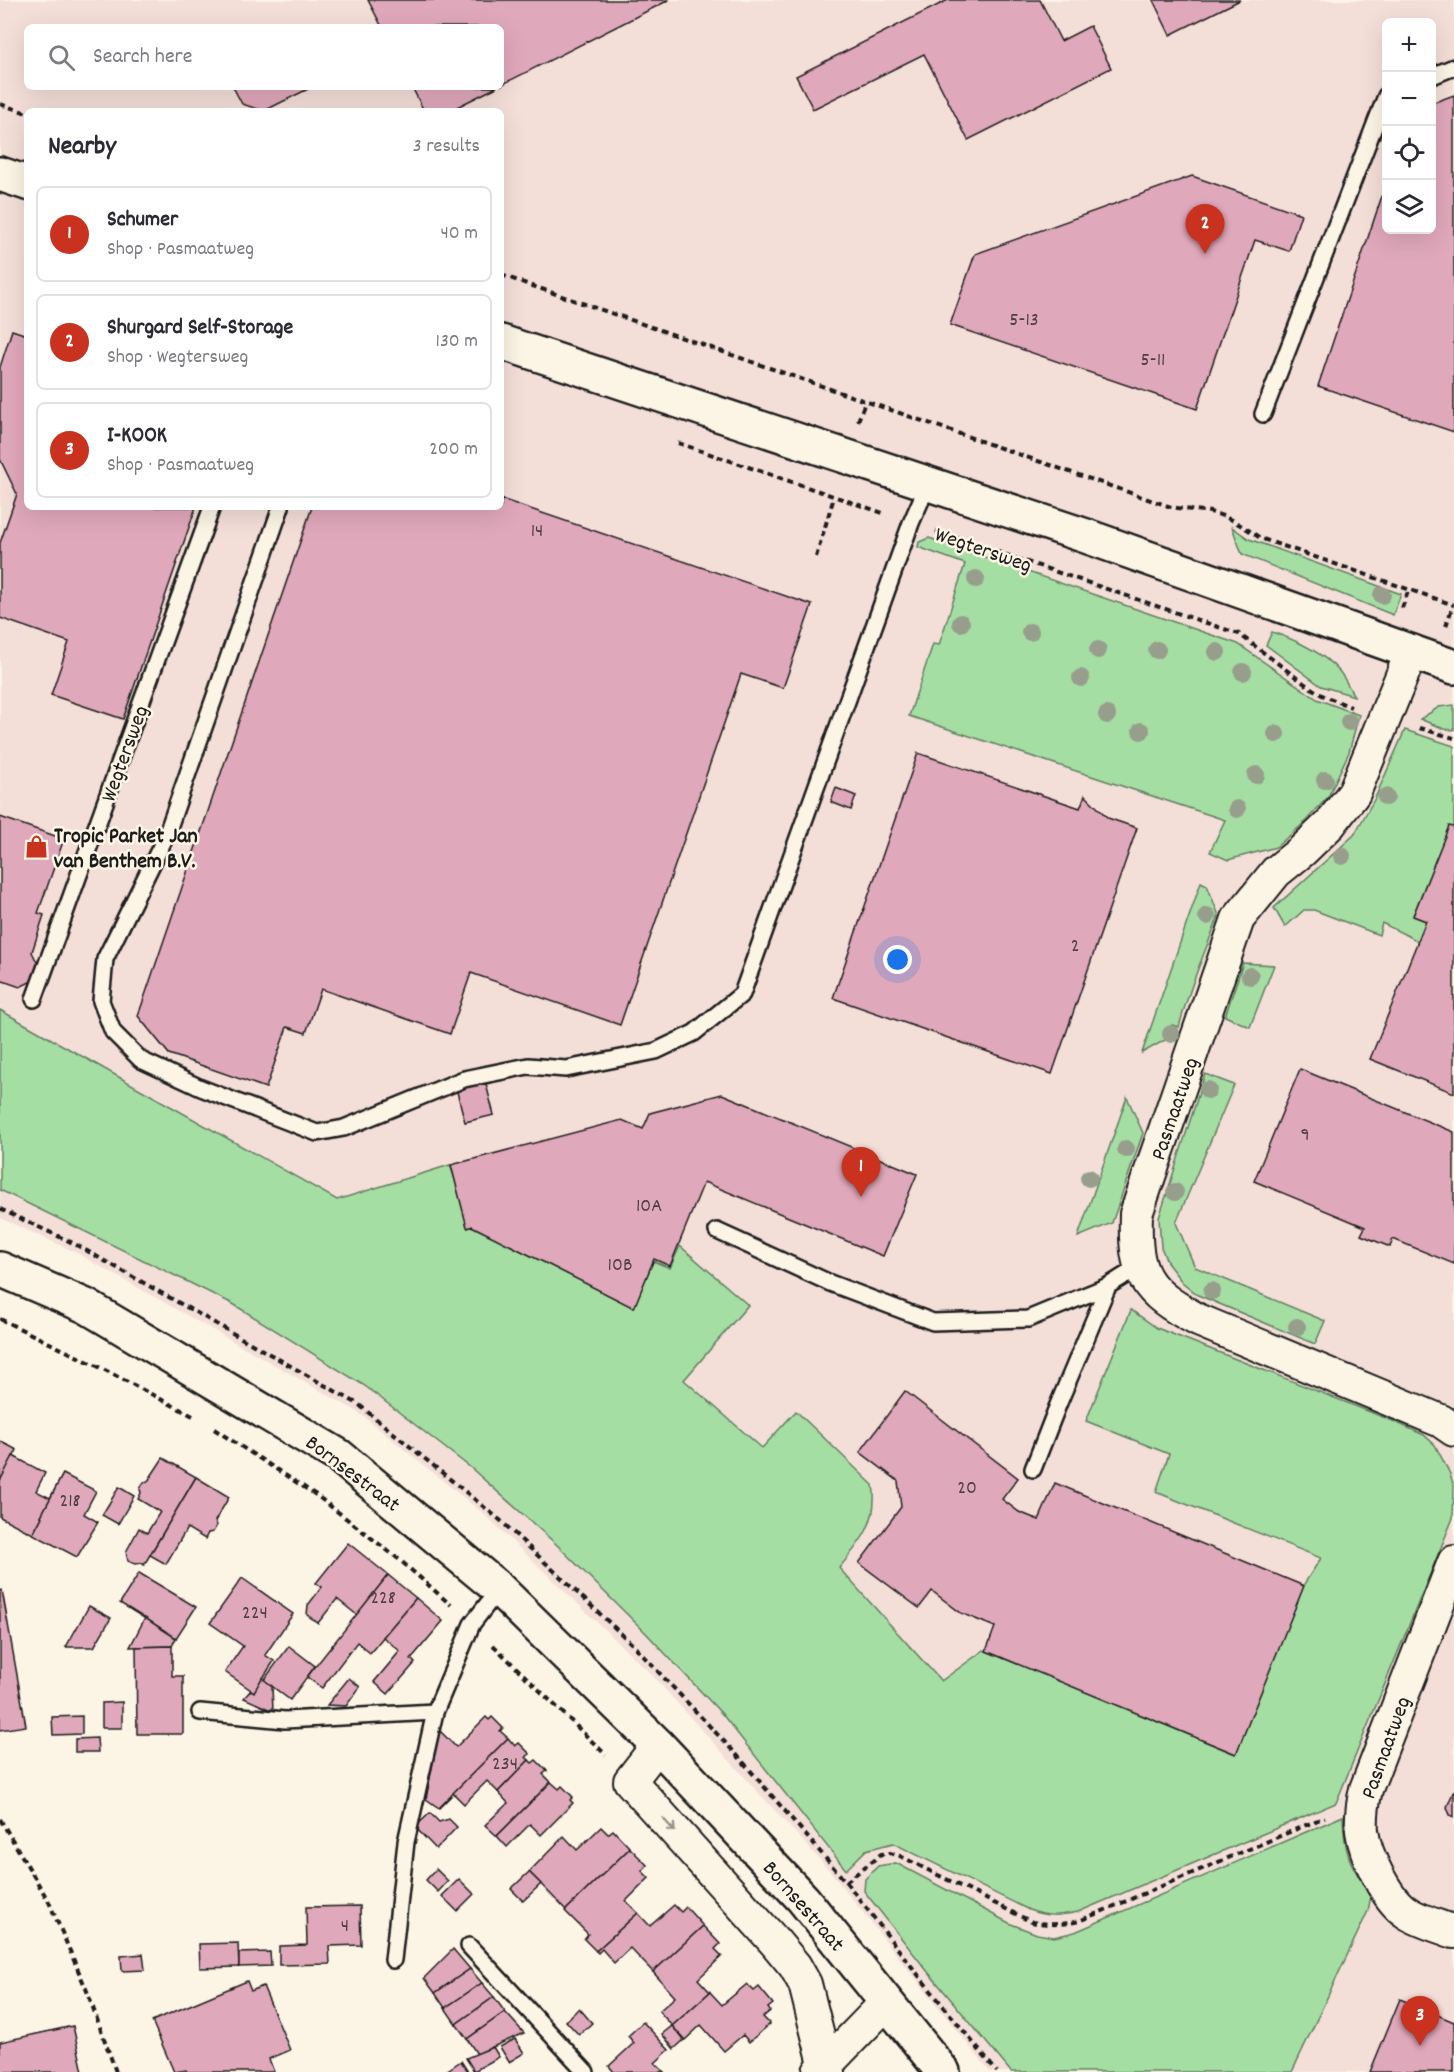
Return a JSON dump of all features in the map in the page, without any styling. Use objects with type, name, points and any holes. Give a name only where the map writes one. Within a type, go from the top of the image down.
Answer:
[{"type":"main road","points":[[0,174],[24,182]]},
{"type":"main road","name":"Wegtersweg","points":[[504,343],[929,482],[1207,578],[1454,667]]},
{"type":"main road","name":"Bornsestraat","points":[[0,1269],[86,1306],[339,1456],[499,1589],[658,1745],[803,1899],[943,2072]]},
{"type":"street","name":"Pasmaatweg","points":[[1412,651],[1354,793],[1330,824],[1276,872],[1238,919],[1136,1214],[1135,1243],[1140,1266],[1148,1284],[1170,1305],[1198,1320],[1441,1421],[1454,1430]]},
{"type":"street","name":"Pasmaatweg","points":[[1454,1562],[1366,1789],[1362,1832],[1371,1861],[1384,1889],[1405,1912],[1454,1932]]},
{"type":"street","name":"Bornsestraat","points":[[658,1745],[630,1781],[795,1966],[805,1984],[825,2070]]},
{"type":"street","points":[[825,2070],[886,2003]]},
{"type":"lane","points":[[1436,74],[1454,67]]},
{"type":"lane","points":[[1263,414],[1382,106]]},
{"type":"lane","points":[[279,510],[166,836],[105,959],[101,1001],[113,1032],[141,1060],[201,1088],[317,1133],[344,1128],[464,1079],[528,1066],[566,1069],[656,1051],[694,1033],[742,994],[911,523],[929,482]]},
{"type":"lane","name":"Wegtersweg","points":[[34,999],[211,510]]},
{"type":"lane","points":[[717,1232],[830,1283],[933,1322],[1028,1319],[1108,1286],[1140,1266]]},
{"type":"lane","points":[[1034,1469],[1108,1286]]},
{"type":"lane","points":[[393,1960],[406,1842],[435,1712],[472,1624],[499,1589]]},
{"type":"lane","points":[[200,1712],[285,1720],[435,1712]]},
{"type":"lane","points":[[469,1946],[586,2072]]},
{"type":"path","points":[[0,104],[24,112]]},
{"type":"path","points":[[504,277],[1171,507],[1206,511],[1224,517],[1238,523],[1260,538],[1454,605]]},
{"type":"path","name":"Wegtersweg","points":[[668,440],[1239,634],[1322,694],[1344,705],[1454,738]]},
{"type":"path","points":[[0,1319],[99,1367],[215,1429],[316,1495],[401,1561],[472,1624],[589,1736]]},
{"type":"path","points":[[846,1882],[881,1854],[890,1853],[1032,1922],[1048,1925],[1066,1924],[1339,1811],[1363,1805]]},
{"type":"path","points":[[0,1819],[50,1902],[87,1991],[116,2072]]},
{"type":"shaded area","points":[[0,0],[1454,0],[1454,2072],[990,2072],[829,1870],[650,1673],[485,1515],[358,1412],[73,1251],[0,1218]]},
{"type":"green space","points":[[1232,527],[1249,539],[1401,594],[1393,615],[1242,554]]},
{"type":"green space","points":[[929,538],[1238,644],[1317,699],[1359,715],[1349,752],[1328,797],[1303,824],[1276,847],[1228,860],[1210,852],[1225,820],[909,716],[933,644],[939,645],[965,564],[918,547],[919,542]]},
{"type":"green space","points":[[1272,632],[1299,643],[1325,658],[1341,674],[1354,696],[1321,686],[1266,645]]},
{"type":"green space","points":[[1454,705],[1454,730],[1444,729],[1420,719],[1439,707]]},
{"type":"green space","points":[[1405,730],[1454,746],[1454,827],[1449,827],[1413,915],[1426,921],[1418,941],[1382,923],[1379,935],[1314,910],[1304,910],[1285,927],[1274,908],[1354,835],[1375,798]]},
{"type":"green space","points":[[1201,882],[1207,885],[1219,916],[1192,985],[1179,1027],[1172,1025],[1167,1039],[1142,1053]]},
{"type":"green space","points":[[1243,963],[1274,965],[1250,1027],[1225,1016]]},
{"type":"green space","points":[[0,1010],[337,1200],[450,1165],[471,1226],[633,1307],[653,1261],[670,1268],[680,1246],[748,1305],[684,1380],[762,1448],[796,1411],[873,1485],[871,1520],[861,1540],[839,1568],[941,1681],[984,1650],[1235,1754],[1304,1584],[1321,1558],[1156,1492],[1169,1454],[1086,1421],[1131,1310],[1157,1328],[1424,1435],[1435,1445],[1450,1474],[1454,1487],[1453,1518],[1336,1803],[1078,1912],[1065,1914],[1047,1915],[1029,1910],[893,1843],[866,1850],[846,1870],[722,1714],[646,1633],[556,1544],[471,1468],[365,1386],[233,1304],[0,1190]]},
{"type":"green space","points":[[1205,1074],[1234,1085],[1176,1223],[1195,1267],[1325,1321],[1315,1344],[1198,1295],[1182,1282],[1168,1264],[1161,1247],[1159,1218]]},
{"type":"green space","points":[[1127,1097],[1143,1133],[1112,1223],[1078,1237]]},
{"type":"green space","points":[[1343,1816],[1345,1840],[1350,1859],[1371,1896],[1368,1911],[1292,2072],[1011,2072],[864,1891],[865,1879],[878,1866],[896,1863],[1011,1924],[1037,1934],[1054,1937],[1075,1932]]},
{"type":"building","points":[[368,0],[669,0],[504,83],[504,24],[380,24]]},
{"type":"building","points":[[948,0],[1040,0],[1061,41],[1090,26],[1111,68],[968,140],[924,54],[813,109],[796,76]]},
{"type":"building","points":[[1153,0],[1240,0],[1170,35]]},
{"type":"building","points":[[235,90],[306,90],[270,108],[255,108],[242,104]]},
{"type":"building","points":[[414,90],[491,90],[455,108],[422,108]]},
{"type":"building","points":[[1454,95],[1454,432],[1318,386],[1382,196],[1382,234],[1436,234],[1436,102]]},
{"type":"building","points":[[1192,176],[1301,214],[1289,251],[1255,240],[1197,409],[950,325],[975,254]]},
{"type":"building","points":[[12,330],[24,334],[24,510],[195,510],[123,719],[51,695],[69,642],[0,618],[0,543],[17,494],[0,459],[0,367]]},
{"type":"building","points":[[504,500],[812,605],[783,688],[741,674],[620,1025],[471,973],[450,1034],[321,989],[306,1033],[287,1027],[266,1088],[169,1054],[138,1016],[311,510],[504,510]]},
{"type":"building","points":[[918,753],[1080,808],[1085,795],[1108,818],[1137,828],[1052,1074],[833,998]]},
{"type":"building","points":[[836,788],[856,796],[851,810],[831,802]]},
{"type":"building","points":[[0,817],[64,839],[38,913],[44,915],[32,952],[38,964],[32,981],[20,987],[0,980]]},
{"type":"building","points":[[1449,826],[1454,827],[1454,1093],[1370,1059],[1426,921],[1413,916]]},
{"type":"building","points":[[1300,1069],[1454,1132],[1454,1264],[1393,1239],[1390,1247],[1361,1235],[1365,1227],[1254,1181]]},
{"type":"building","points":[[485,1080],[494,1115],[465,1122],[456,1088]]},
{"type":"building","points":[[722,1094],[917,1174],[883,1256],[704,1182],[670,1266],[654,1259],[634,1308],[472,1226],[467,1227],[451,1165],[622,1120],[643,1129],[650,1113]]},
{"type":"building","points":[[905,1391],[1018,1478],[1002,1499],[1019,1512],[1039,1520],[1055,1483],[1304,1586],[1236,1754],[986,1651],[995,1627],[961,1613],[932,1591],[919,1608],[859,1563],[901,1507],[898,1481],[860,1452]]},
{"type":"building","points":[[0,1441],[17,1450],[0,1481]]},
{"type":"building","points":[[13,1456],[45,1473],[36,1491],[50,1498],[63,1474],[33,1534],[0,1517],[0,1481]]},
{"type":"building","points":[[163,1458],[196,1477],[144,1565],[135,1564],[128,1561],[126,1552],[139,1528],[147,1533],[160,1512],[138,1499],[140,1489]]},
{"type":"building","points":[[63,1474],[96,1491],[84,1514],[98,1522],[77,1557],[33,1534]]},
{"type":"building","points":[[196,1477],[229,1497],[215,1521],[217,1525],[213,1532],[208,1533],[205,1539],[187,1528],[166,1564],[150,1555]]},
{"type":"building","points":[[119,1487],[134,1496],[118,1524],[102,1515]]},
{"type":"building","points":[[348,1543],[388,1575],[357,1615],[337,1599],[318,1623],[307,1615],[308,1605],[322,1587],[316,1583]]},
{"type":"building","points":[[139,1573],[196,1607],[176,1638],[120,1603]]},
{"type":"building","points":[[388,1575],[416,1598],[370,1653],[357,1642],[322,1688],[307,1677]]},
{"type":"building","points":[[242,1578],[293,1614],[265,1655],[274,1661],[254,1692],[225,1672],[243,1646],[210,1623]]},
{"type":"building","points":[[2,1590],[26,1726],[0,1730],[0,1591]]},
{"type":"building","points":[[416,1598],[443,1621],[411,1659],[415,1663],[388,1694],[374,1682],[400,1651],[383,1637]]},
{"type":"building","points":[[89,1606],[111,1618],[94,1647],[66,1647]]},
{"type":"building","points":[[145,1618],[176,1638],[172,1646],[130,1647]]},
{"type":"building","points":[[172,1646],[172,1676],[183,1676],[183,1734],[137,1734],[136,1647]]},
{"type":"building","points":[[289,1646],[315,1666],[290,1700],[264,1680]]},
{"type":"building","points":[[262,1678],[272,1686],[273,1711],[244,1698],[251,1690],[254,1692]]},
{"type":"building","points":[[349,1678],[360,1687],[346,1706],[327,1705]]},
{"type":"building","points":[[122,1702],[122,1728],[102,1728],[102,1703]]},
{"type":"building","points":[[82,1716],[82,1734],[53,1735],[52,1717]]},
{"type":"building","points":[[486,1717],[489,1720],[492,1717],[503,1728],[500,1731],[508,1738],[439,1808],[426,1799],[439,1730],[456,1747]]},
{"type":"building","points":[[97,1738],[98,1752],[75,1752],[75,1739]]},
{"type":"building","points":[[508,1738],[515,1746],[519,1743],[530,1754],[526,1757],[529,1760],[498,1792],[487,1781],[464,1804],[453,1793]]},
{"type":"building","points":[[529,1760],[532,1763],[536,1760],[547,1771],[543,1774],[551,1782],[497,1836],[485,1825],[508,1803],[498,1792]]},
{"type":"building","points":[[551,1782],[559,1789],[562,1786],[573,1797],[570,1800],[573,1803],[541,1835],[530,1824],[507,1847],[497,1836]]},
{"type":"building","points":[[1454,1790],[1454,1817],[1450,1815],[1447,1807]]},
{"type":"building","points":[[430,1813],[439,1822],[449,1819],[457,1827],[436,1849],[415,1827]]},
{"type":"building","points":[[601,1827],[608,1834],[613,1830],[630,1848],[566,1910],[529,1872],[564,1836],[577,1850]]},
{"type":"building","points":[[630,1848],[647,1865],[642,1871],[649,1878],[626,1901],[638,1913],[596,1951],[584,1939],[588,1934],[565,1911]]},
{"type":"building","points":[[436,1869],[448,1881],[438,1892],[426,1880]]},
{"type":"building","points":[[529,1872],[541,1884],[523,1901],[511,1889]]},
{"type":"building","points":[[459,1879],[474,1894],[457,1911],[442,1896]]},
{"type":"building","points":[[674,1905],[681,1912],[686,1907],[703,1926],[653,1972],[630,1948],[614,1963],[602,1949],[598,1953],[596,1951],[638,1913],[650,1926]]},
{"type":"building","points":[[360,1906],[361,1945],[329,1946],[330,1964],[279,1965],[279,1946],[307,1945],[306,1907]]},
{"type":"building","points":[[703,1926],[720,1944],[715,1949],[722,1956],[698,1979],[710,1992],[672,2026],[659,2011],[675,1997],[653,1972]]},
{"type":"building","points":[[238,1943],[239,1967],[200,1968],[199,1944]]},
{"type":"building","points":[[453,1949],[470,1969],[435,1993],[424,1978]]},
{"type":"building","points":[[270,1952],[271,1966],[239,1967],[239,1953]]},
{"type":"building","points":[[143,1954],[145,1970],[122,1971],[121,1956]]},
{"type":"building","points":[[470,1969],[482,1983],[445,2008],[435,1993]]},
{"type":"building","points":[[247,1981],[251,1991],[263,1986],[290,2050],[269,2059],[274,2072],[187,2072],[186,2070],[174,2072],[152,2021]]},
{"type":"building","points":[[482,1983],[494,1997],[456,2024],[445,2008]]},
{"type":"building","points":[[747,1984],[754,1991],[759,1987],[773,2004],[768,2008],[770,2011],[763,2017],[770,2024],[749,2042],[743,2035],[724,2051],[701,2025],[685,2040],[672,2026],[710,1992],[722,2005]]},
{"type":"building","points":[[494,1997],[505,2012],[467,2039],[456,2024]]},
{"type":"building","points":[[1400,1999],[1454,2022],[1454,2072],[1370,2072]]},
{"type":"building","points":[[579,2008],[592,2023],[579,2035],[566,2021]]},
{"type":"building","points":[[505,2012],[524,2033],[477,2054],[467,2039]]},
{"type":"building","points":[[643,2022],[669,2050],[655,2063],[664,2072],[614,2072],[609,2066],[634,2043],[628,2036]]},
{"type":"building","points":[[73,2026],[83,2072],[0,2072],[0,2042]]},
{"type":"building","points":[[672,2026],[684,2040],[674,2049],[662,2034]]},
{"type":"building","points":[[515,2039],[524,2053],[509,2062],[500,2047]]},
{"type":"building","points":[[493,2047],[499,2057],[474,2071],[466,2058]]},
{"type":"building","points":[[461,2061],[468,2072],[446,2071]]},
{"type":"place","name":"Shurgard Self-Storage","points":[[1205,254]]},
{"type":"place","name":"Tropic Parket Jan van Benthem B.V.","points":[[36,847]]},
{"type":"place","name":"Schumer","points":[[861,1197]]},
{"type":"place","name":"I-KOOK","points":[[1420,2046]]}]
